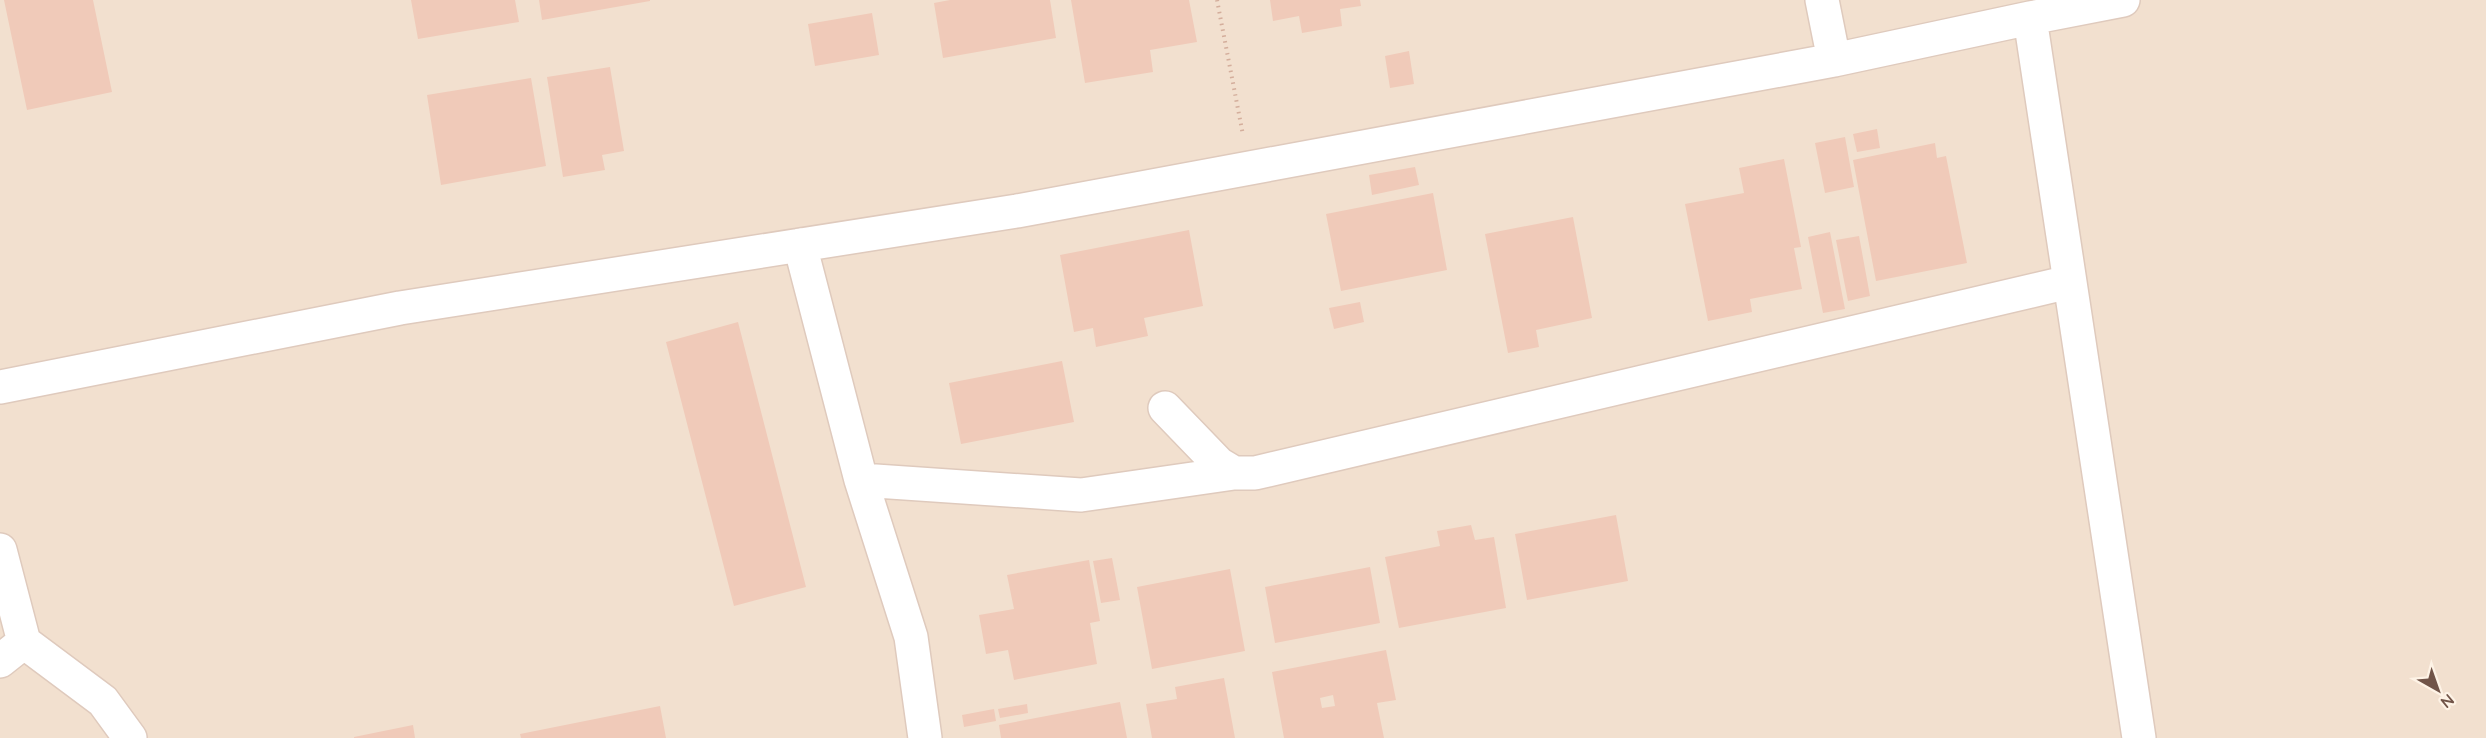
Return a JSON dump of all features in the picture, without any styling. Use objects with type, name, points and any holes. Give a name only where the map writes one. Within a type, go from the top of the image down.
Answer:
[{"type":"street","points":[[1822,0],[1834,60]]},
{"type":"street","points":[[0,387],[400,308],[1017,211],[1834,60],[2123,0]]},
{"type":"street","points":[[2030,18],[2139,738]]},
{"type":"street","points":[[800,245],[861,480],[911,637],[925,738]]},
{"type":"street","points":[[861,480],[1081,495],[1267,470],[2070,282]]},
{"type":"street","points":[[1165,408],[1219,464],[1234,473]]},
{"type":"street","points":[[0,550],[12,651],[103,700],[130,738]]},
{"type":"path","points":[[1217,0],[1250,167]]},
{"type":"shaded area","points":[[0,0],[2486,0],[2486,738],[0,738]]},
{"type":"building","points":[[4,0],[93,0],[112,92],[27,110]]},
{"type":"building","points":[[411,0],[515,0],[519,22],[418,39]]},
{"type":"building","points":[[539,0],[650,0],[650,1],[542,20]]},
{"type":"building","points":[[950,0],[1050,0],[1056,38],[943,58],[934,3]]},
{"type":"building","points":[[1071,0],[1189,0],[1197,42],[1150,50],[1153,72],[1085,83]]},
{"type":"building","points":[[1270,0],[1360,0],[1361,6],[1340,9],[1342,26],[1302,33],[1299,16],[1273,21]]},
{"type":"building","points":[[872,13],[879,55],[815,66],[808,24]]},
{"type":"building","points":[[1409,51],[1414,84],[1390,88],[1385,56]]},
{"type":"building","points":[[610,67],[624,151],[602,155],[605,170],[563,177],[547,77]]},
{"type":"building","points":[[531,78],[546,166],[441,185],[427,95]]},
{"type":"building","points":[[1877,129],[1880,148],[1857,152],[1853,134]]},
{"type":"building","points":[[1845,137],[1854,187],[1825,193],[1815,143]]},
{"type":"building","points":[[1935,143],[1937,158],[1946,156],[1967,263],[1876,281],[1853,160]]},
{"type":"building","points":[[1784,159],[1801,247],[1794,248],[1802,289],[1750,299],[1752,312],[1708,321],[1685,204],[1744,193],[1739,168]]},
{"type":"building","points":[[1415,167],[1419,185],[1372,195],[1369,175]]},
{"type":"building","points":[[1433,193],[1447,270],[1341,291],[1326,214]]},
{"type":"building","points":[[1573,217],[1592,318],[1536,330],[1539,347],[1508,353],[1485,234]]},
{"type":"building","points":[[1189,230],[1203,306],[1144,318],[1148,336],[1096,347],[1093,328],[1074,332],[1060,255]]},
{"type":"building","points":[[1830,232],[1845,309],[1823,313],[1808,237]]},
{"type":"building","points":[[1859,236],[1870,296],[1848,301],[1836,240]]},
{"type":"building","points":[[1360,302],[1364,322],[1334,329],[1329,308]]},
{"type":"building","points":[[738,322],[806,587],[734,606],[666,342]]},
{"type":"building","points":[[1062,361],[1074,422],[961,444],[949,383]]},
{"type":"building","points":[[1616,515],[1628,581],[1527,600],[1515,534]]},
{"type":"building","points":[[1471,525],[1475,540],[1494,537],[1506,608],[1399,628],[1385,557],[1440,546],[1437,531]]},
{"type":"building","points":[[1112,558],[1120,600],[1101,603],[1093,561]]},
{"type":"building","points":[[1089,560],[1100,621],[1090,623],[1097,664],[1014,680],[1008,650],[986,654],[979,615],[1014,609],[1007,575]]},
{"type":"building","points":[[1370,567],[1380,623],[1275,643],[1265,587]]},
{"type":"building","points":[[1230,569],[1245,651],[1152,669],[1137,587]]},
{"type":"building","points":[[1386,650],[1396,700],[1377,703],[1384,738],[1284,738],[1272,672]],"holes":[[[1333,695],[1335,706],[1322,708],[1320,698]]]},
{"type":"building","points":[[1224,678],[1235,738],[1152,738],[1146,704],[1177,699],[1175,687]]},
{"type":"building","points":[[1120,702],[1127,738],[1001,738],[999,725]]},
{"type":"building","points":[[1027,704],[1028,713],[1000,718],[998,709]]},
{"type":"building","points":[[660,706],[666,738],[521,738],[520,734]]},
{"type":"building","points":[[994,709],[996,721],[964,727],[962,715]]},
{"type":"building","points":[[413,725],[415,738],[354,738],[354,737]]}]
